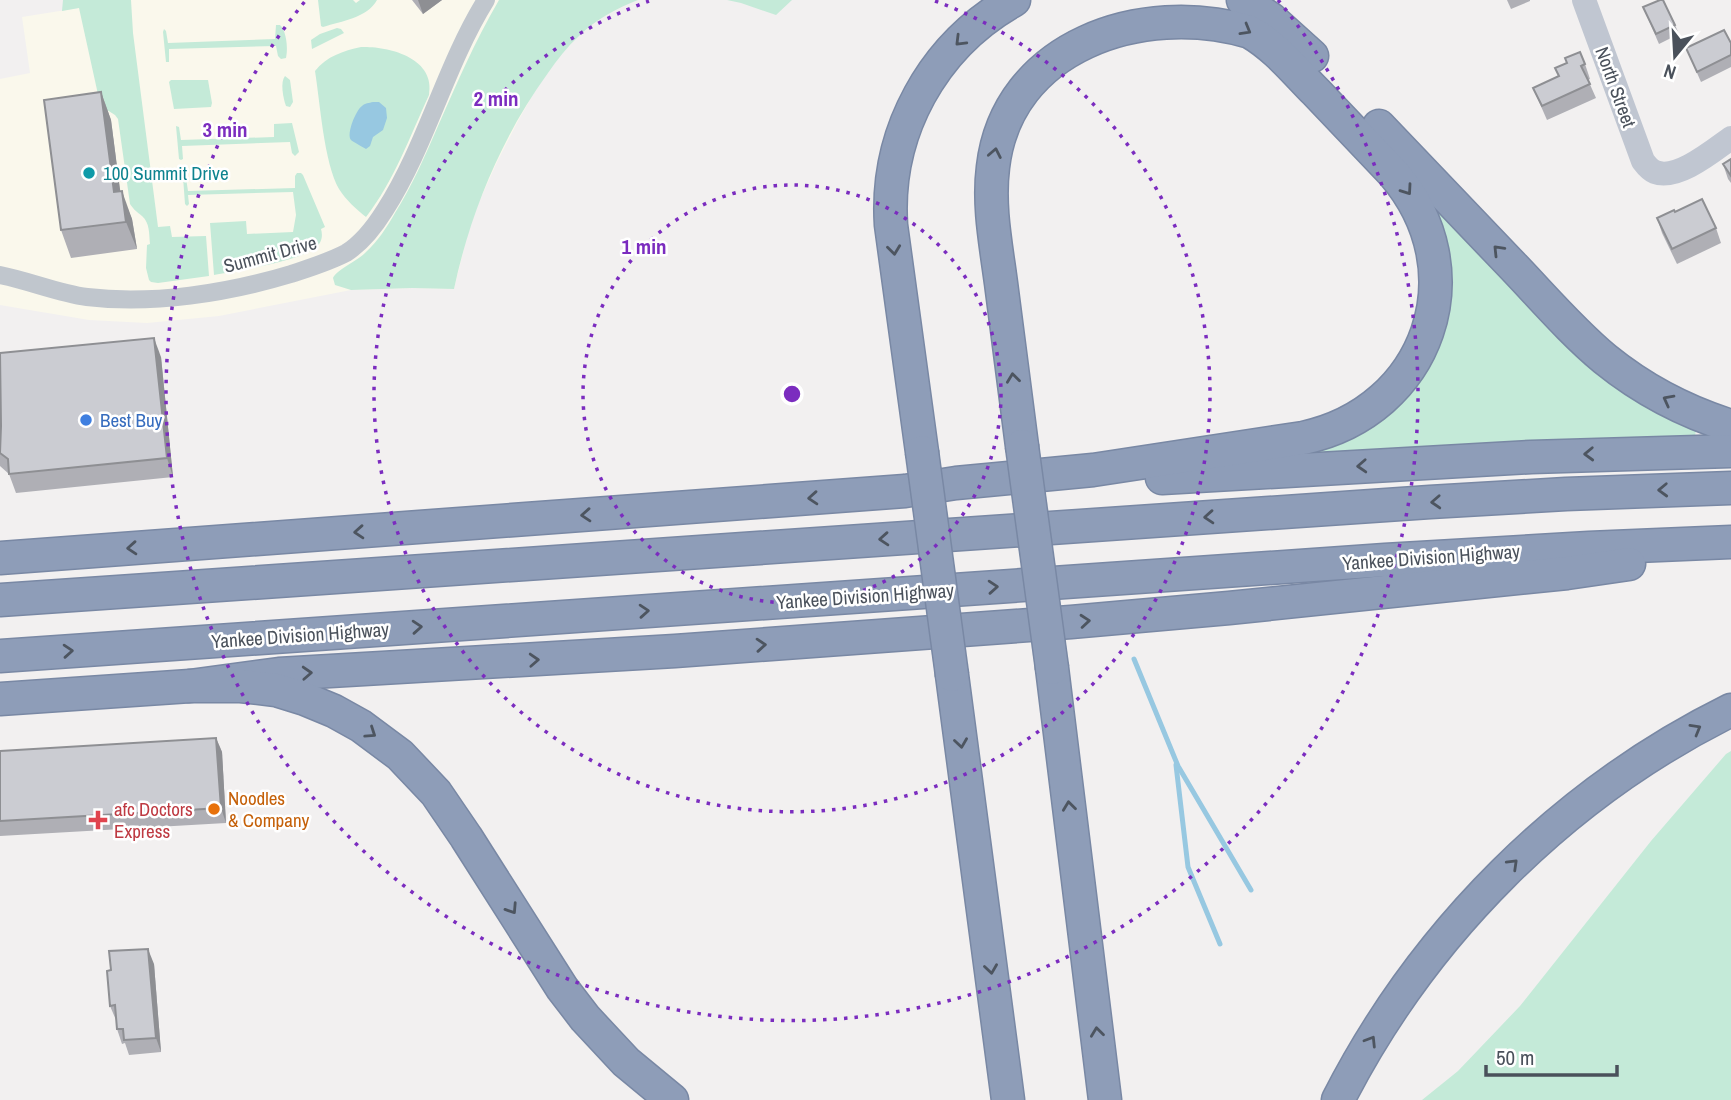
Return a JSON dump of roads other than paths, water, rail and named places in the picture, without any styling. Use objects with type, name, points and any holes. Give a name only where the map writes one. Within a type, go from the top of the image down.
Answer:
[{"type":"highway","points":[[1009,1100],[891,225],[891,194],[894,162],[908,116],[923,87],[962,38],[988,16],[1014,0]]},
{"type":"highway","points":[[1243,0],[1271,19],[1308,52],[1570,325],[1605,358],[1662,397],[1697,414],[1731,426]]},
{"type":"highway","points":[[0,558],[905,491],[956,483],[1093,470],[1320,435],[1348,424],[1392,390],[1408,371],[1420,348],[1429,325],[1436,288],[1433,252],[1418,207],[1393,173],[1283,58],[1260,38],[1235,24],[1193,11],[1162,9],[1132,12],[1102,21],[1074,36],[1051,54],[1031,76],[1009,110],[995,153],[991,195],[993,220],[1022,446],[1052,668],[1105,1100]]},
{"type":"highway","points":[[905,491],[955,493],[1462,460],[1731,451]]},
{"type":"highway","points":[[0,600],[1443,501],[1731,488]]},
{"type":"highway","name":"Yankee Division Highway","points":[[0,656],[1371,561],[1731,542]]},
{"type":"highway","points":[[0,699],[190,686],[279,674],[689,650],[1162,614],[1567,573],[1731,548]]},
{"type":"highway","points":[[190,686],[241,686],[298,697],[354,722],[400,755],[424,779],[447,809],[573,1003],[614,1050],[672,1100]]},
{"type":"highway","points":[[1338,1100],[1407,986],[1445,937],[1495,881],[1556,825],[1613,782],[1667,746],[1731,710]]},
{"type":"street","name":"Summit Drive","points":[[0,275],[86,297],[152,299],[276,279],[346,253],[367,234],[395,193],[457,55],[486,0]]},
{"type":"street","name":"North Street","points":[[1584,0],[1643,161],[1653,172],[1675,172],[1731,138]]},
{"type":"water","points":[[379,102],[386,108],[387,118],[383,130],[373,137],[366,149],[351,140],[350,133],[352,122],[360,108]]},
{"type":"waterway","points":[[1134,659],[1178,766],[1251,890]]},
{"type":"waterway","points":[[1176,765],[1188,867],[1220,944]]},
{"type":"place","name":"100 Summit Drive","points":[[89,173]]},
{"type":"place","name":"Best Buy","points":[[86,420]]},
{"type":"place","name":"Noodles & Company","points":[[214,809]]},
{"type":"place","name":"afc Doctors Express","points":[[98,820]]}]
